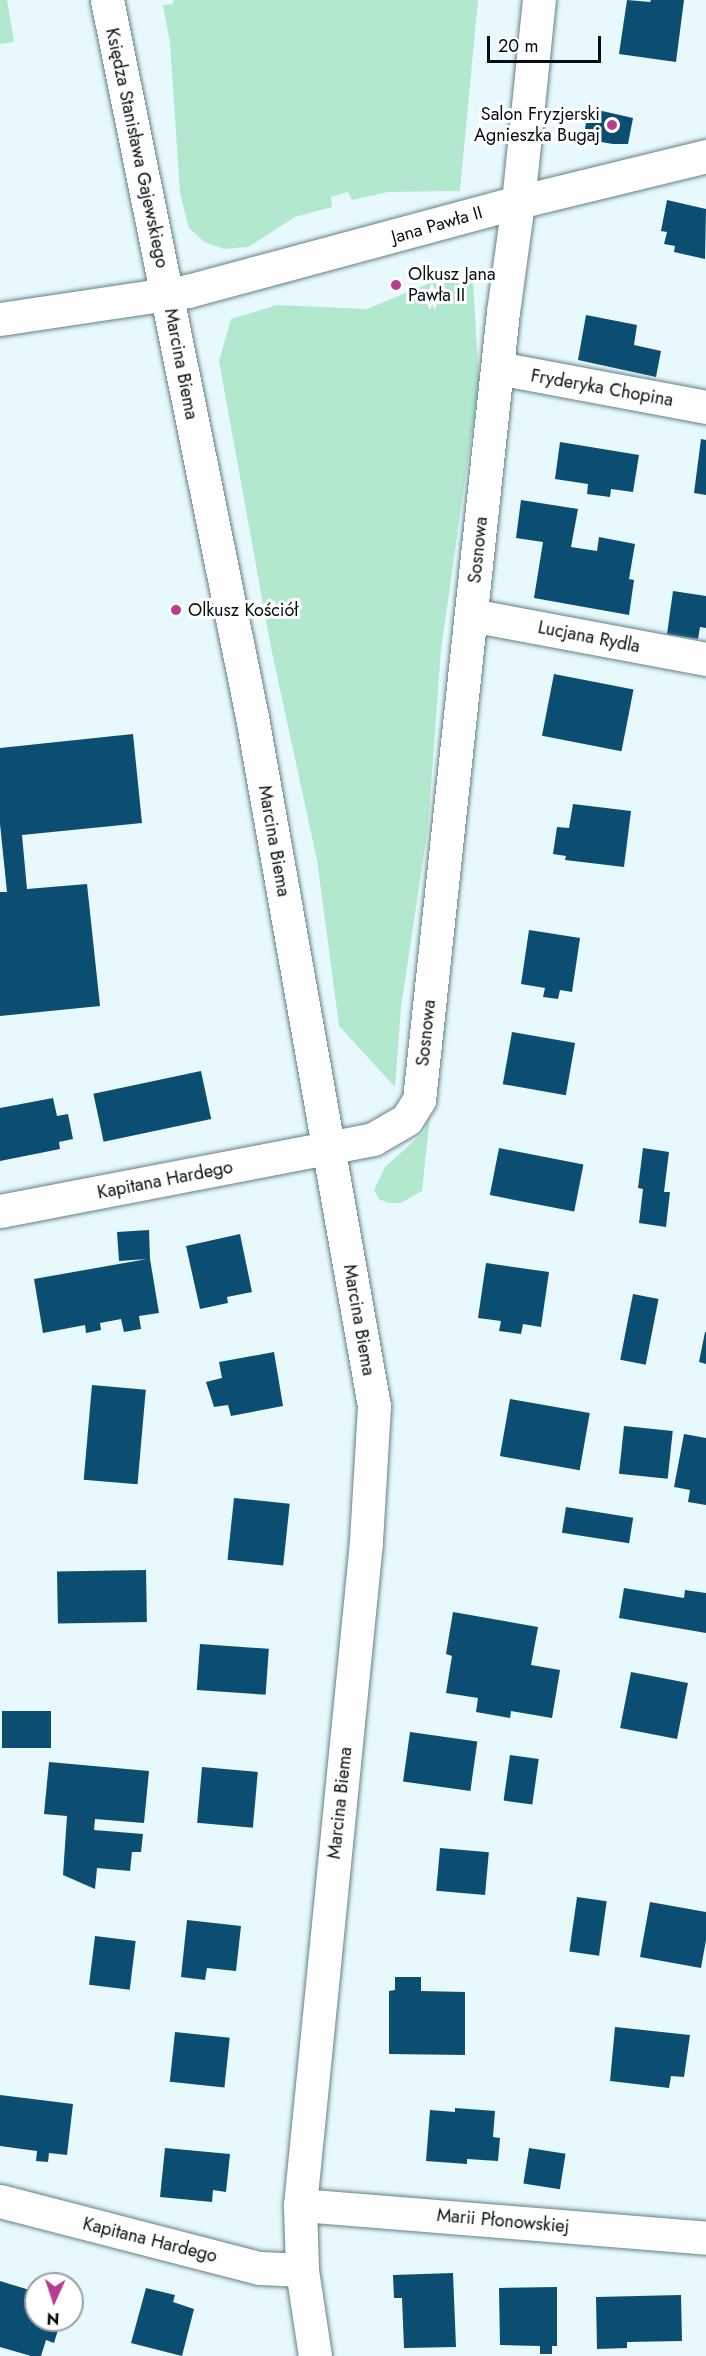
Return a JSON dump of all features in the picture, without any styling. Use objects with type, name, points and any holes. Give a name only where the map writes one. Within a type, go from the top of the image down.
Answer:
[{"type":"street","name":"Księdza Stanisława Gajewskiego","points":[[108,0],[168,296]]},
{"type":"street","name":"Sosnowa","points":[[419,1100],[539,0]]},
{"type":"street","name":"Jana Pawła II","points":[[0,319],[168,296],[518,202],[706,156]]},
{"type":"street","name":"Marcina Biema","points":[[168,296],[252,717],[374,1406],[373,1446],[300,2205],[302,2270],[315,2356]]},
{"type":"street","name":"Fryderyka Chopina","points":[[498,368],[706,407]]},
{"type":"street","name":"Lucjana Rydla","points":[[471,615],[706,659]]},
{"type":"street","name":"Kapitana Hardego","points":[[0,1210],[329,1149],[373,1138],[407,1119],[419,1100]]},
{"type":"street","name":"Kapitana Hardego","points":[[0,2201],[260,2268],[302,2270]]},
{"type":"street","name":"Marii Płonowskiej","points":[[300,2205],[706,2238]]},
{"type":"green space","points":[[0,0],[7,0],[14,42],[0,44]]},
{"type":"green space","points":[[173,0],[478,0],[460,191],[388,192],[352,200],[348,192],[331,197],[332,207],[295,217],[248,247],[224,249],[204,242],[189,228],[180,193],[170,43],[163,5],[173,4]]},
{"type":"green space","points":[[437,280],[473,282],[479,381],[441,650],[428,828],[401,1007],[395,1087],[339,1026],[317,860],[271,648],[219,361],[231,319],[277,305],[367,309]]},
{"type":"green space","points":[[430,1116],[422,1191],[401,1203],[388,1203],[379,1199],[374,1190],[385,1167],[424,1132]]},
{"type":"building","points":[[627,0],[650,2],[651,0],[684,0],[676,62],[619,54]]},
{"type":"building","points":[[589,108],[633,118],[628,144],[583,139]]},
{"type":"building","points":[[667,200],[706,209],[705,259],[674,252],[675,246],[664,244],[667,232],[661,231]]},
{"type":"building","points":[[586,315],[637,325],[634,345],[661,351],[656,377],[578,360]]},
{"type":"building","points":[[701,439],[706,440],[706,495],[694,493]]},
{"type":"building","points":[[560,442],[639,455],[633,492],[611,489],[610,497],[587,494],[588,484],[555,479]]},
{"type":"building","points":[[521,500],[578,509],[571,547],[597,551],[599,537],[635,544],[629,579],[634,580],[629,615],[534,598],[543,542],[516,538]]},
{"type":"building","points":[[673,591],[706,596],[706,628],[700,627],[698,639],[667,634]]},
{"type":"building","points":[[554,674],[634,689],[621,751],[542,736]]},
{"type":"building","points":[[133,734],[142,823],[22,835],[27,889],[87,884],[100,1006],[0,1016],[0,892],[7,892],[0,824],[0,748]]},
{"type":"building","points":[[573,804],[631,811],[624,867],[565,860],[566,856],[553,854],[557,827],[569,828]]},
{"type":"building","points":[[529,930],[580,938],[572,992],[560,990],[558,999],[543,997],[545,988],[521,984]]},
{"type":"building","points":[[512,1032],[575,1043],[566,1095],[503,1084]]},
{"type":"building","points":[[201,1071],[211,1119],[104,1142],[93,1094]]},
{"type":"building","points":[[53,1098],[57,1116],[68,1114],[73,1139],[59,1142],[60,1149],[0,1161],[0,1108]]},
{"type":"building","points":[[499,1148],[583,1164],[574,1212],[490,1195]]},
{"type":"building","points":[[643,1148],[669,1152],[664,1192],[670,1192],[666,1227],[639,1223],[643,1189],[638,1188]]},
{"type":"building","points":[[149,1230],[150,1259],[159,1313],[139,1316],[141,1329],[124,1332],[121,1319],[100,1323],[101,1330],[86,1333],[85,1325],[43,1333],[34,1279],[147,1259],[119,1261],[117,1232]]},
{"type":"building","points":[[240,1234],[252,1292],[227,1297],[228,1303],[200,1309],[186,1246]]},
{"type":"building","points":[[486,1263],[549,1272],[541,1327],[523,1324],[521,1334],[499,1331],[501,1321],[478,1318]]},
{"type":"building","points":[[633,1294],[659,1299],[646,1365],[620,1360]]},
{"type":"building","points":[[706,1332],[706,1364],[699,1362]]},
{"type":"building","points":[[274,1352],[283,1406],[231,1416],[228,1405],[214,1407],[206,1382],[222,1378],[219,1362]]},
{"type":"building","points":[[92,1385],[146,1390],[138,1484],[84,1480]]},
{"type":"building","points":[[510,1399],[590,1413],[580,1470],[500,1456]]},
{"type":"building","points":[[624,1426],[673,1431],[668,1479],[619,1474]]},
{"type":"building","points":[[684,1434],[706,1438],[706,1505],[688,1502],[690,1490],[674,1487]]},
{"type":"building","points":[[234,1498],[290,1504],[283,1566],[228,1560]]},
{"type":"building","points":[[566,1507],[633,1518],[629,1543],[562,1533]]},
{"type":"building","points":[[146,1570],[147,1622],[58,1624],[57,1572]]},
{"type":"building","points":[[624,1588],[684,1598],[685,1590],[706,1593],[706,1633],[619,1618]]},
{"type":"building","points":[[453,1612],[538,1627],[531,1665],[560,1670],[552,1718],[511,1711],[510,1718],[476,1712],[478,1698],[446,1693],[452,1656],[446,1654]]},
{"type":"building","points":[[200,1644],[269,1649],[266,1695],[197,1690]]},
{"type":"building","points":[[631,1672],[688,1683],[677,1739],[620,1728]]},
{"type":"building","points":[[2,1711],[51,1711],[51,1748],[2,1748]]},
{"type":"building","points":[[410,1732],[477,1741],[470,1791],[403,1782]]},
{"type":"building","points":[[510,1755],[539,1759],[532,1805],[504,1801]]},
{"type":"building","points":[[49,1762],[149,1771],[144,1823],[95,1819],[94,1830],[143,1834],[141,1852],[132,1852],[130,1871],[97,1868],[95,1889],[63,1875],[67,1816],[44,1814]]},
{"type":"building","points":[[202,1767],[258,1772],[253,1828],[197,1823]]},
{"type":"building","points":[[440,1848],[489,1852],[485,1895],[436,1891]]},
{"type":"building","points":[[577,1897],[607,1901],[599,1956],[569,1951]]},
{"type":"building","points":[[650,1902],[706,1912],[706,1940],[701,1968],[640,1957]]},
{"type":"building","points":[[187,1920],[241,1926],[236,1971],[207,1968],[205,1980],[181,1977]]},
{"type":"building","points":[[95,1936],[136,1941],[130,1990],[89,1985]]},
{"type":"building","points":[[395,1977],[421,1977],[421,1991],[465,1992],[465,2055],[389,2054],[389,1991],[395,1990]]},
{"type":"building","points":[[615,2027],[690,2035],[684,2077],[671,2076],[669,2088],[610,2081]]},
{"type":"building","points":[[175,2032],[230,2038],[224,2087],[170,2082]]},
{"type":"building","points":[[0,2095],[73,2104],[67,2155],[49,2153],[48,2162],[36,2161],[37,2151],[0,2146]]},
{"type":"building","points":[[455,2108],[495,2111],[493,2137],[500,2138],[498,2161],[467,2159],[467,2164],[426,2161],[430,2110],[455,2112]]},
{"type":"building","points":[[165,2148],[230,2154],[226,2192],[213,2190],[212,2202],[160,2197]]},
{"type":"building","points":[[529,2148],[566,2154],[560,2189],[523,2184]]},
{"type":"building","points":[[453,2273],[456,2347],[404,2348],[402,2298],[394,2298],[393,2275]]},
{"type":"building","points":[[0,2281],[24,2288],[24,2332],[57,2332],[54,2343],[46,2340],[41,2356],[31,2356],[0,2347]]},
{"type":"building","points":[[557,2287],[557,2346],[552,2346],[552,2354],[540,2354],[540,2346],[500,2345],[499,2288]]},
{"type":"building","points":[[146,2288],[175,2295],[173,2302],[194,2309],[182,2356],[131,2343]]},
{"type":"building","points":[[681,2295],[682,2341],[627,2342],[627,2348],[597,2349],[596,2297]]},
{"type":"place","name":"Salon Fryzjerski Agnieszka Bugaj","points":[[612,125]]},
{"type":"place","name":"Olkusz Jana Pawła II","points":[[396,285]]},
{"type":"place","name":"Olkusz Kościół","points":[[176,610]]}]
